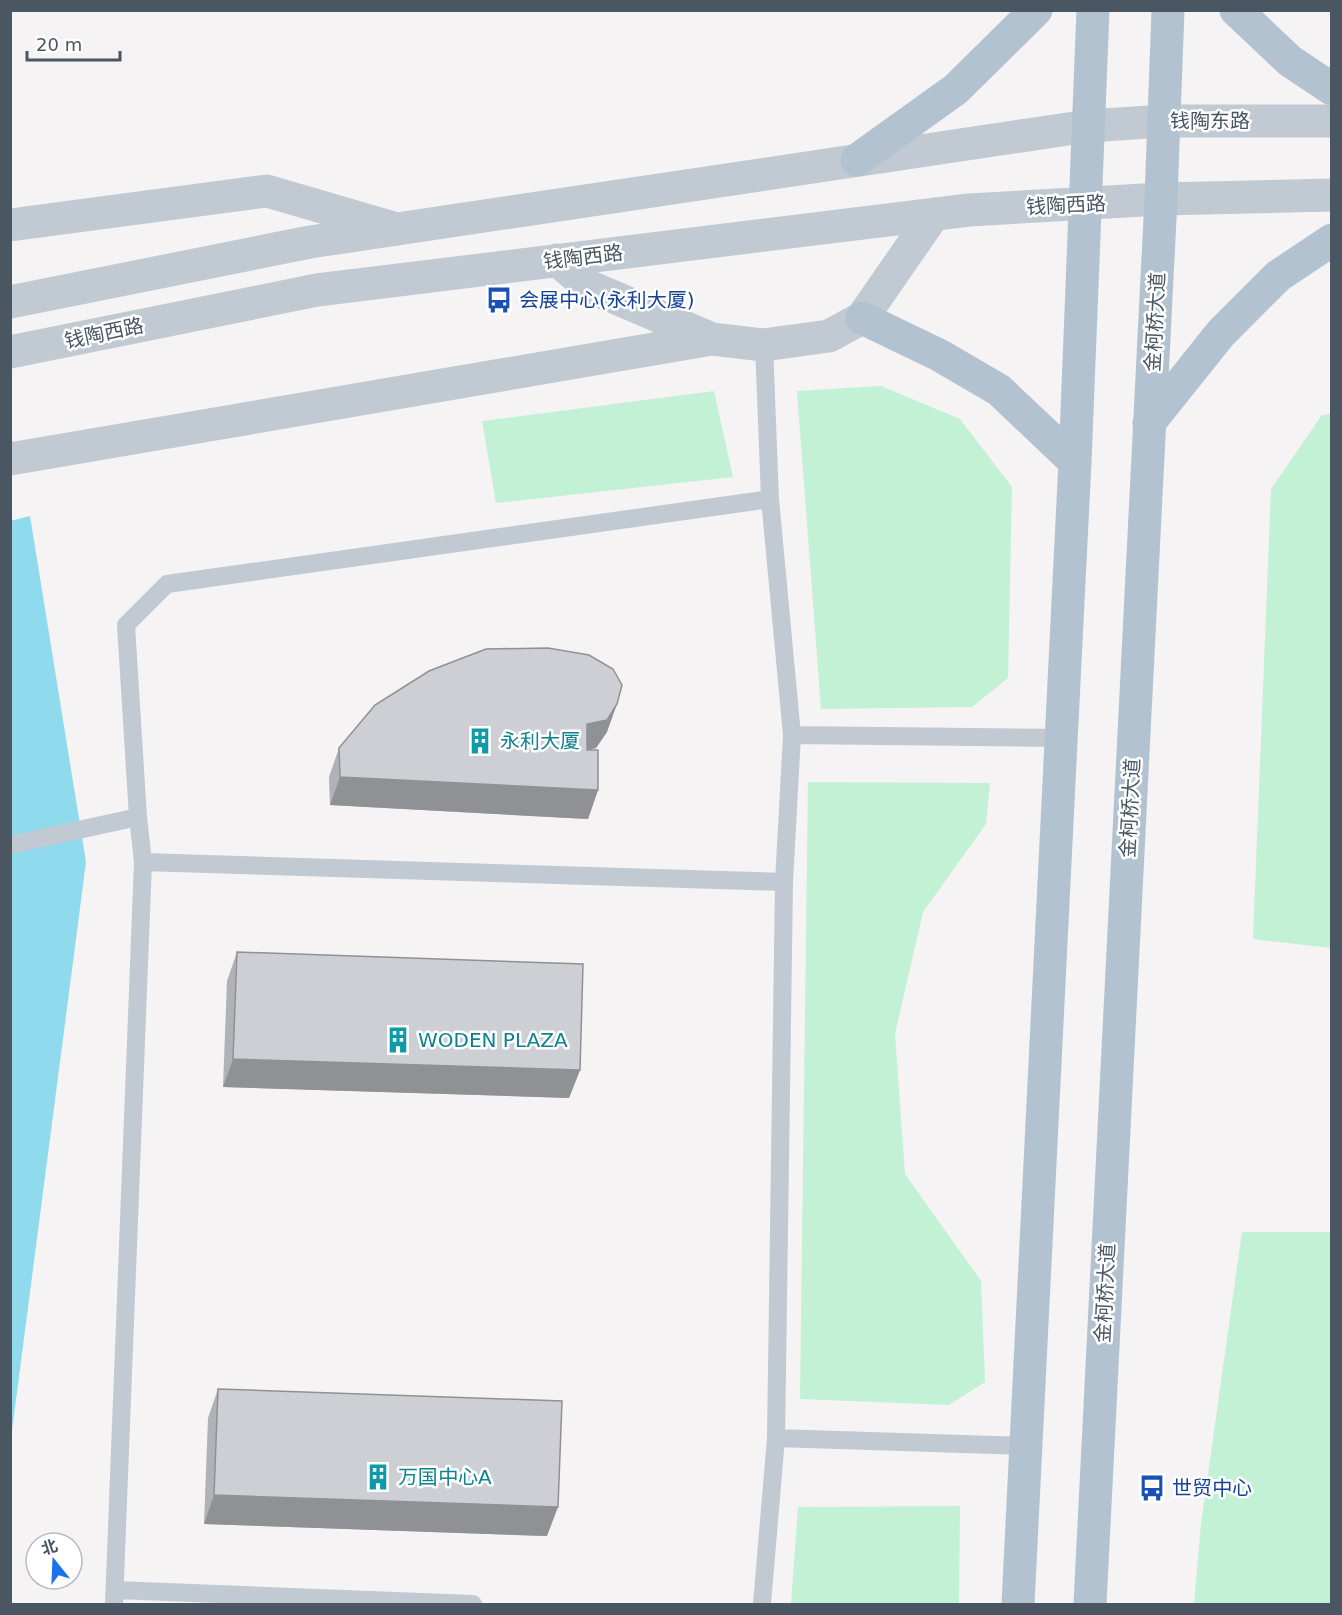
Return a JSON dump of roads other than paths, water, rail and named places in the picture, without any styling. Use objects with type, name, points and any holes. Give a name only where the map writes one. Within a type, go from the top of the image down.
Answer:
[{"type":"main road","points":[[857,160],[956,89],[1036,10]]},
{"type":"main road","points":[[1018,1605],[1075,462],[1093,10]]},
{"type":"main road","name":"金柯桥大道","points":[[1090,1605],[1161,199],[1168,10]]},
{"type":"main road","points":[[1236,10],[1290,62],[1332,89]]},
{"type":"main road","points":[[1149,423],[1221,333],[1278,276],[1332,240]]},
{"type":"main road","points":[[862,318],[939,355],[999,390],[1075,462]]},
{"type":"street","name":"钱陶东路","points":[[1088,126],[1164,121],[1332,121]]},
{"type":"street","points":[[10,302],[310,242],[1088,126]]},
{"type":"street","points":[[10,225],[267,192],[397,229]]},
{"type":"street","points":[[1161,199],[1332,195]]},
{"type":"street","name":"钱陶西路","points":[[10,352],[317,290],[969,210],[1161,199]]},
{"type":"street","points":[[12,459],[712,339],[764,345],[829,336],[862,318],[934,214]]},
{"type":"street","points":[[557,260],[588,286],[712,339]]},
{"type":"lane","points":[[762,1605],[776,1437],[784,882],[792,735],[770,499],[764,345]]},
{"type":"lane","points":[[473,1605],[115,1597],[143,862],[126,625],[167,584],[770,499]]},
{"type":"lane","points":[[792,735],[1061,738]]},
{"type":"lane","points":[[10,844],[138,817]]},
{"type":"lane","points":[[143,862],[784,882]]},
{"type":"lane","points":[[776,1437],[1026,1446]]},
{"type":"water","points":[[30,516],[86,862],[11,1438],[10,521]]},
{"type":"place","name":"会展中心(永利大厦)","points":[[499,300]]},
{"type":"place","name":"永利大厦","points":[[480,741]]},
{"type":"place","name":"WODEN PLAZA","points":[[398,1040]]},
{"type":"place","name":"万国中心A","points":[[378,1477]]},
{"type":"place","name":"世贸中心","points":[[1152,1488]]}]
